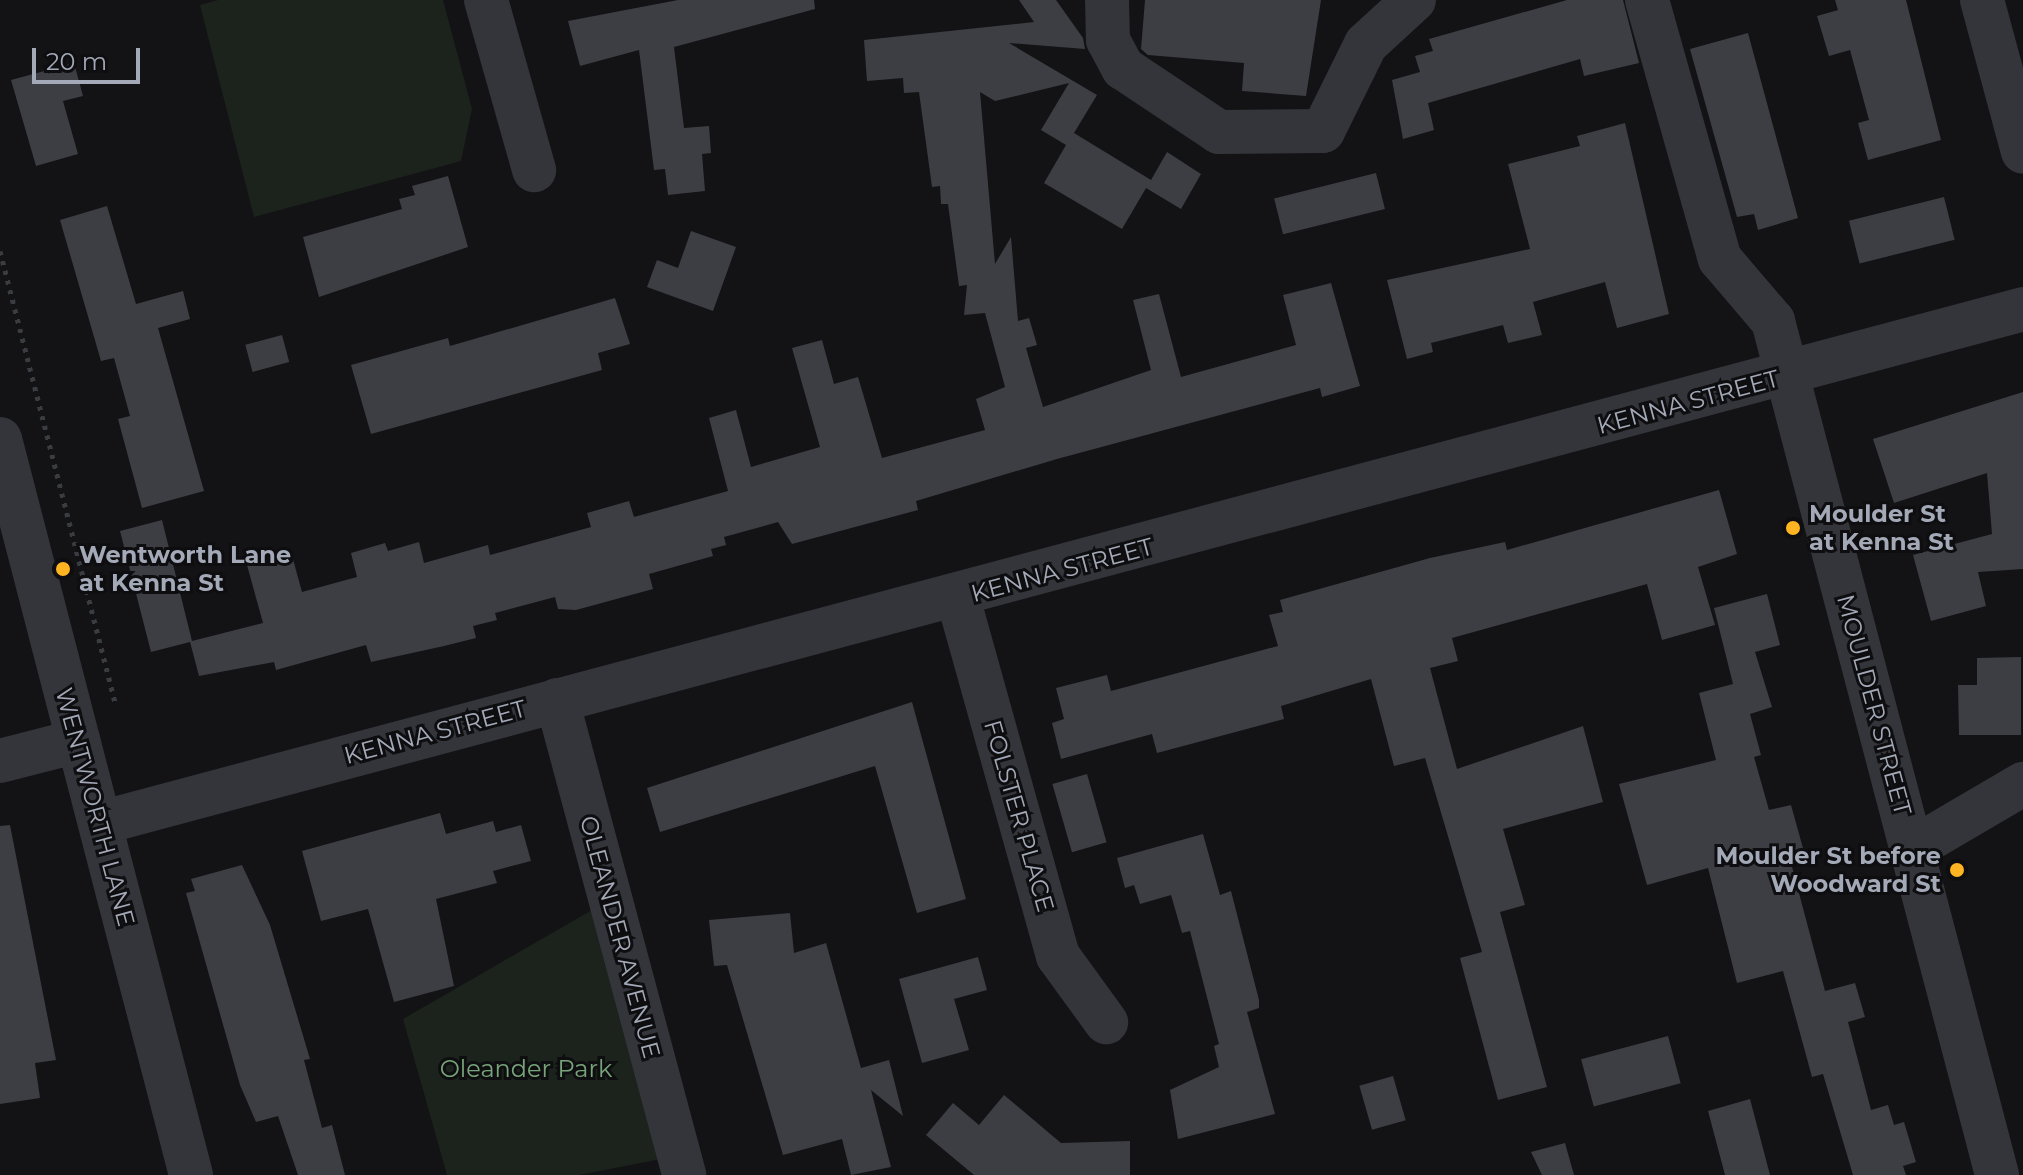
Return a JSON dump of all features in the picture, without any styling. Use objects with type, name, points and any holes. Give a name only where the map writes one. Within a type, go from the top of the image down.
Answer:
[{"type":"street","points":[[486,0],[534,170]]},
{"type":"street","points":[[1107,0],[1108,40],[1123,68],[1219,132],[1323,131],[1366,44],[1414,0]]},
{"type":"street","name":"MOULDER STREET","points":[[1647,0],[1720,259],[1773,321],[1997,1175]]},
{"type":"street","points":[[1982,0],[2023,152]]},
{"type":"street","name":"KENNA STREET","points":[[100,823],[557,700],[958,598],[1789,375],[2023,309]]},
{"type":"street","name":"WENTWORTH LANE","points":[[0,439],[191,1175]]},
{"type":"street","name":"FOLSTER PLACE","points":[[958,598],[1058,956],[1106,1022]]},
{"type":"street","name":"OLEANDER AVENUE","points":[[557,700],[684,1175]]},
{"type":"street","points":[[0,761],[78,741]]},
{"type":"street","points":[[1912,849],[2023,784]]},
{"type":"path","points":[[0,251],[115,703]]},
{"type":"green space","points":[[218,0],[443,0],[472,109],[461,161],[254,217],[200,5]]},
{"type":"green space","name":"Oleander Park","points":[[592,910],[661,1159],[579,1175],[447,1175],[403,1019]]},
{"type":"building","points":[[678,0],[814,0],[815,9],[674,47],[684,128],[709,126],[711,153],[702,154],[705,191],[668,195],[665,169],[654,170],[639,50],[580,66],[568,21]]},
{"type":"building","points":[[1019,0],[1056,0],[1083,38],[1085,49],[1009,43],[1097,95],[1074,133],[1151,180],[1167,152],[1201,174],[1181,209],[1146,188],[1122,229],[1044,183],[1066,145],[1041,130],[1069,83],[995,101],[980,92],[995,264],[1011,237],[1018,321],[1029,318],[1037,345],[1026,348],[1043,407],[1151,370],[1133,300],[1159,294],[1181,377],[1296,345],[1283,295],[1331,283],[1360,386],[1322,397],[1320,388],[1057,459],[916,501],[918,510],[792,544],[778,522],[724,537],[726,545],[711,549],[713,556],[649,574],[653,589],[576,610],[558,609],[555,597],[495,613],[497,620],[473,626],[476,638],[444,646],[371,662],[366,645],[276,670],[274,662],[199,676],[190,642],[151,652],[120,531],[162,520],[192,641],[263,623],[247,565],[291,552],[302,592],[357,577],[351,553],[385,543],[388,551],[419,542],[424,563],[488,545],[490,555],[591,527],[587,513],[629,501],[634,517],[728,491],[709,418],[736,410],[751,467],[820,447],[792,348],[822,340],[834,384],[858,377],[882,458],[985,430],[976,399],[1005,387],[985,313],[964,315],[967,285],[959,286],[948,204],[941,204],[940,186],[932,187],[919,92],[904,93],[903,78],[867,81],[864,40],[1034,22]]},
{"type":"building","points":[[1145,0],[1321,0],[1306,96],[1242,91],[1244,63],[1148,55],[1141,49]]},
{"type":"building","points":[[1567,0],[1623,0],[1639,63],[1584,76],[1580,59],[1428,103],[1434,130],[1403,139],[1392,80],[1420,72],[1415,56],[1433,51],[1429,39]]},
{"type":"building","points":[[1835,0],[1906,0],[1941,140],[1868,160],[1858,123],[1869,120],[1850,50],[1829,56],[1817,16],[1838,10]]},
{"type":"building","points":[[1748,33],[1798,218],[1758,230],[1754,214],[1737,217],[1690,49]]},
{"type":"building","points":[[74,63],[83,96],[63,101],[78,154],[36,166],[11,80]]},
{"type":"building","points":[[1625,123],[1669,314],[1617,328],[1605,282],[1533,302],[1542,335],[1508,343],[1503,325],[1431,343],[1433,352],[1407,359],[1387,280],[1530,249],[1508,164],[1580,146],[1577,136]]},
{"type":"building","points":[[1376,173],[1385,209],[1283,234],[1274,198]]},
{"type":"building","points":[[448,176],[468,247],[319,297],[303,237],[402,209],[399,199],[415,195],[412,186]]},
{"type":"building","points":[[1944,197],[1955,240],[1860,263],[1849,221]]},
{"type":"building","points":[[107,206],[136,304],[183,291],[190,319],[158,328],[204,491],[142,508],[118,419],[130,416],[114,358],[101,361],[60,220]]},
{"type":"building","points":[[691,231],[736,247],[713,311],[647,287],[657,260],[678,268]]},
{"type":"building","points":[[615,298],[630,344],[598,353],[602,370],[371,434],[351,365],[448,338],[450,346]]},
{"type":"building","points":[[282,335],[289,362],[253,372],[245,345]]},
{"type":"building","points":[[2023,392],[2023,569],[1978,572],[1986,606],[1931,621],[1913,555],[1992,534],[1987,473],[1894,503],[1873,439]]},
{"type":"building","points":[[1719,490],[1737,554],[1698,567],[1715,625],[1662,640],[1647,584],[1452,638],[1458,661],[1430,668],[1457,769],[1583,726],[1603,802],[1503,829],[1525,905],[1500,912],[1547,1087],[1498,1100],[1460,958],[1482,952],[1425,758],[1394,766],[1371,679],[1281,706],[1284,719],[1157,753],[1152,734],[1061,759],[1052,723],[1064,719],[1056,688],[1107,675],[1111,691],[1278,646],[1269,615],[1283,612],[1280,600],[1430,558],[1505,542],[1507,550]]},
{"type":"building","points":[[1767,594],[1780,645],[1755,652],[1772,707],[1750,714],[1761,755],[1754,757],[1769,810],[1791,805],[1806,859],[1791,863],[1825,991],[1855,983],[1865,1017],[1848,1022],[1871,1110],[1888,1105],[1894,1125],[1904,1122],[1916,1162],[1903,1166],[1906,1175],[1853,1175],[1823,1074],[1812,1077],[1783,971],[1737,983],[1708,868],[1647,885],[1619,784],[1716,760],[1699,693],[1733,684],[1714,608]]},
{"type":"building","points":[[2021,657],[2021,735],[1959,735],[1958,685],[1977,685],[1977,658]]},
{"type":"building","points":[[912,702],[966,899],[917,913],[875,766],[660,832],[647,788]]},
{"type":"building","points":[[1087,774],[1107,842],[1072,852],[1052,784]]},
{"type":"building","points":[[440,813],[446,834],[493,821],[496,832],[521,825],[531,861],[493,871],[497,883],[436,899],[454,986],[394,1002],[368,909],[321,921],[302,851]]},
{"type":"building","points":[[10,825],[56,1060],[35,1063],[40,1098],[0,1104],[0,826]]},
{"type":"building","points":[[1203,834],[1220,895],[1231,891],[1259,1000],[1259,1008],[1247,1012],[1275,1114],[1178,1139],[1170,1090],[1219,1067],[1214,1046],[1219,1044],[1190,931],[1182,933],[1171,895],[1140,904],[1134,885],[1125,888],[1117,858]]},
{"type":"building","points":[[242,865],[270,925],[310,1059],[304,1060],[322,1128],[332,1125],[345,1175],[298,1175],[278,1116],[256,1122],[240,1085],[186,893],[195,891],[191,879]]},
{"type":"building","points":[[790,913],[794,953],[826,943],[861,1068],[889,1060],[903,1116],[871,1090],[891,1167],[851,1175],[842,1139],[783,1155],[727,965],[714,966],[709,920]]},
{"type":"building","points":[[978,957],[987,990],[954,999],[969,1050],[922,1063],[899,979]]},
{"type":"building","points":[[1668,1036],[1681,1083],[1594,1107],[1581,1059]]},
{"type":"building","points":[[1393,1076],[1406,1120],[1372,1130],[1359,1086]]},
{"type":"building","points":[[1004,1095],[1061,1143],[1130,1141],[1130,1175],[974,1175],[926,1135],[953,1103],[979,1125]]},
{"type":"building","points":[[1750,1099],[1770,1175],[1725,1175],[1708,1111]]},
{"type":"building","points":[[1565,1143],[1574,1175],[1542,1175],[1531,1152]]},
{"type":"place","name":"Moulder St at Kenna St","points":[[1793,528]]},
{"type":"place","name":"Wentworth Lane at Kenna St","points":[[63,569]]},
{"type":"place","name":"Moulder St before Woodward St","points":[[1957,870]]}]
